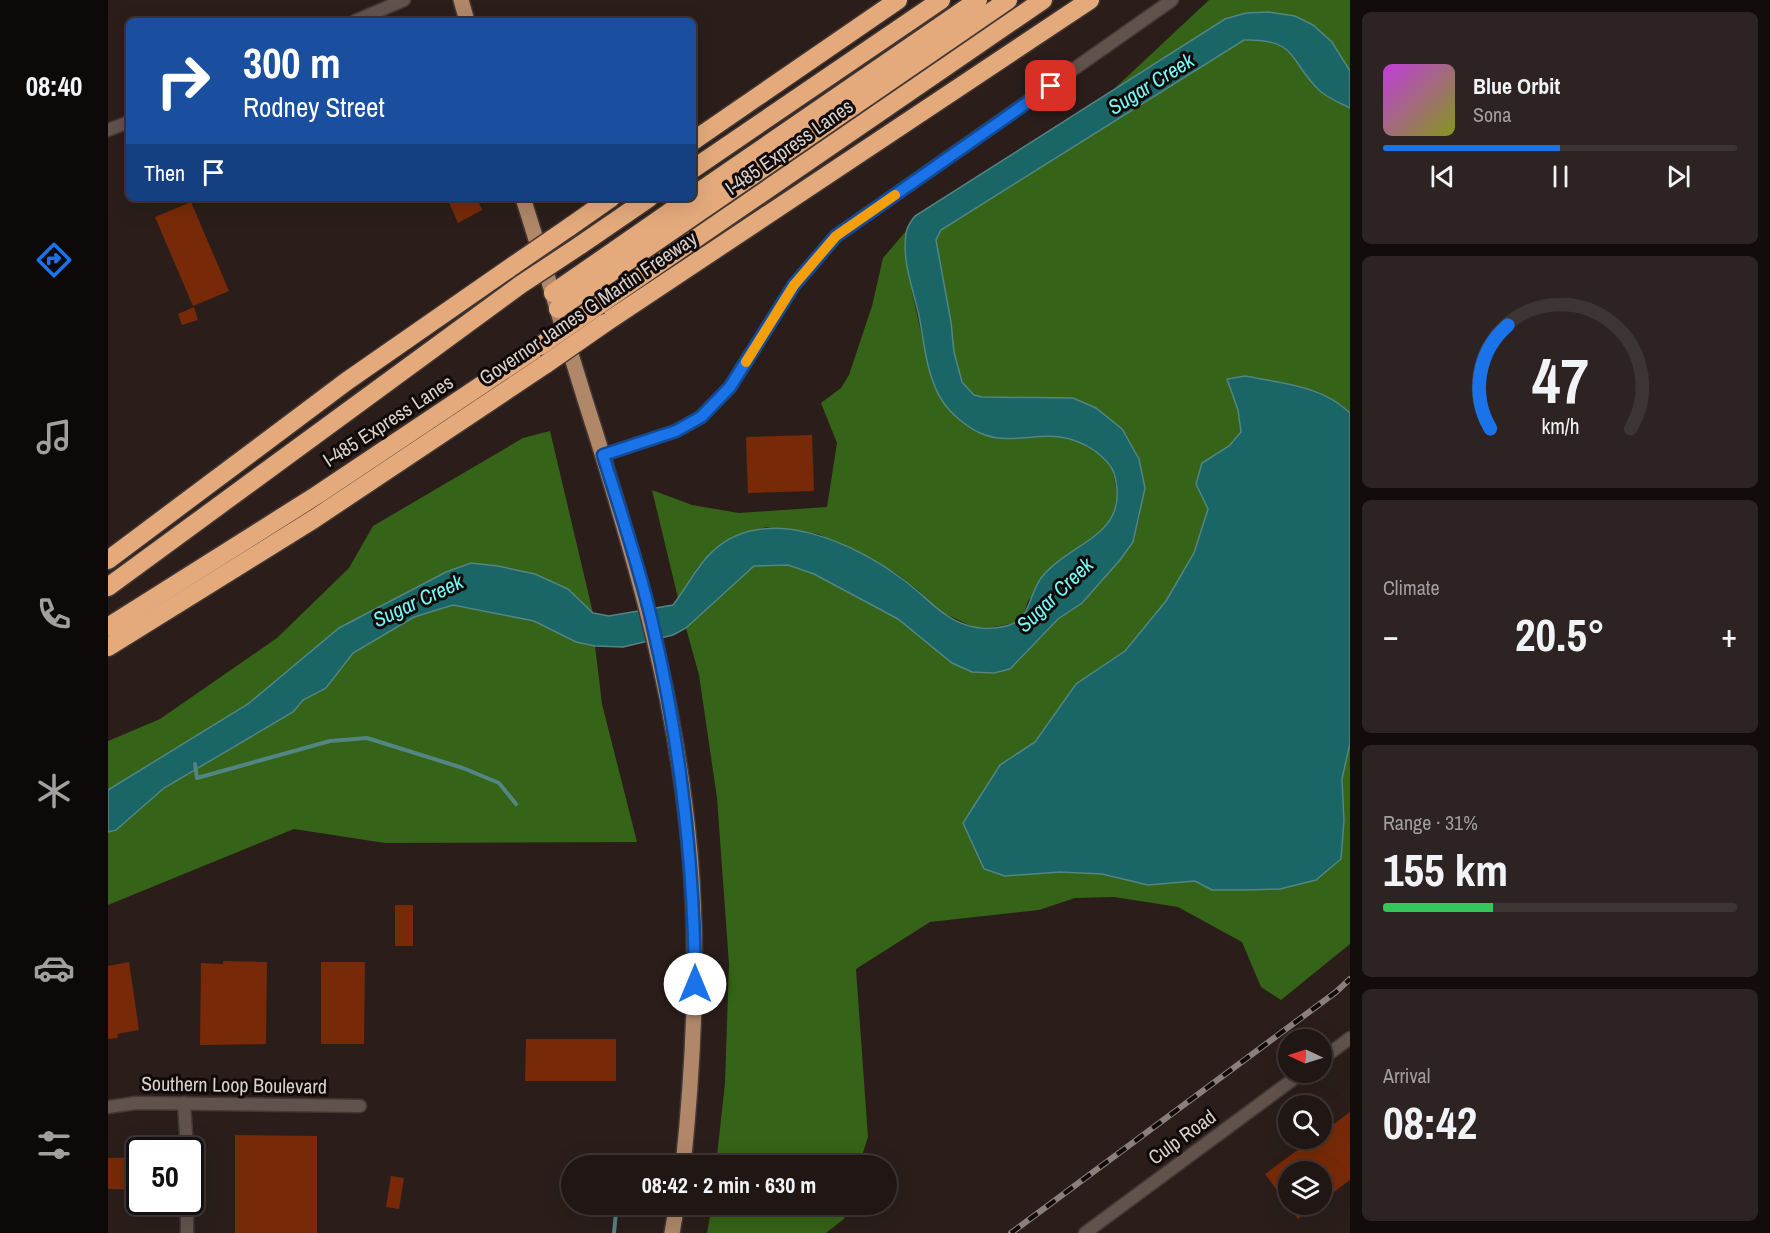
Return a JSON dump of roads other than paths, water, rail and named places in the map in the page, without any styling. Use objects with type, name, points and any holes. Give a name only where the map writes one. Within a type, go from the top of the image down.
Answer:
[{"type":"highway","points":[[696,139],[898,0]]},
{"type":"highway","name":"I-485 Express Lanes","points":[[696,167],[941,0]]},
{"type":"highway","points":[[696,194],[978,0]]},
{"type":"highway","points":[[556,301],[1008,0]]},
{"type":"highway","name":"I-485 Express Lanes","points":[[108,627],[317,495],[540,346],[1043,0]]},
{"type":"highway","name":"Governor James G Martin Freeway","points":[[108,647],[314,519],[1086,2]]},
{"type":"highway","points":[[113,556],[337,388],[607,201]]},
{"type":"highway","name":"I-485 Express Lanes","points":[[108,587],[303,441],[520,285],[645,201]]},
{"type":"highway","points":[[556,301],[686,201]]},
{"type":"highway","points":[[113,556],[303,441]]},
{"type":"main road","points":[[461,0],[466,18]]},
{"type":"main road","points":[[525,201],[640,578],[672,722],[690,852],[695,930],[695,1002],[691,1085],[684,1155]]},
{"type":"main road","points":[[672,1233],[675,1215]]},
{"type":"street","points":[[362,18],[404,0]]},
{"type":"street","points":[[603,455],[676,431],[701,417],[730,387],[794,285],[836,236],[1172,0]]},
{"type":"street","points":[[108,130],[126,123]]},
{"type":"street","points":[[1332,1052],[1350,1038]]},
{"type":"street","name":"Culp Road","points":[[1085,1233],[1288,1083]]},
{"type":"street","name":"Southern Loop Boulevard","points":[[108,1107],[136,1103],[360,1106]]},
{"type":"street","points":[[184,1103],[186,1137]]},
{"type":"street","points":[[187,1233],[188,1215]]},
{"type":"water","name":"Sugar Creek","points":[[1269,12],[1295,16],[1313,25],[1332,42],[1350,71],[1350,108],[1321,92],[1284,48],[1262,40],[1244,40],[941,230],[936,240],[954,352],[962,382],[974,395],[982,397],[1073,398],[1096,408],[1122,429],[1139,459],[1145,488],[1133,542],[1120,560],[1082,603],[1058,619],[1010,669],[994,673],[972,672],[952,663],[898,619],[814,574],[788,565],[754,566],[686,628],[673,635],[623,647],[595,646],[576,642],[534,621],[453,605],[414,617],[353,653],[326,688],[303,700],[293,712],[164,788],[116,830],[108,832],[108,790],[248,704],[339,628],[446,572],[471,563],[535,574],[568,589],[593,613],[609,616],[673,605],[697,569],[714,550],[736,536],[760,529],[786,529],[838,542],[862,554],[905,581],[945,615],[964,624],[991,628],[1003,627],[1018,621],[1025,613],[1041,578],[1053,565],[1096,535],[1107,524],[1114,511],[1117,494],[1114,473],[1101,456],[1079,442],[1050,436],[1008,439],[994,437],[970,427],[946,407],[937,392],[927,360],[907,265],[905,244],[907,229],[915,216],[1225,19],[1246,13]]},
{"type":"water","points":[[1245,376],[1314,391],[1339,404],[1350,413],[1350,743],[1342,779],[1344,821],[1341,859],[1316,880],[1280,889],[1212,890],[1195,881],[1148,885],[1102,874],[1060,872],[1005,876],[984,869],[963,823],[1000,765],[1035,742],[1076,684],[1125,651],[1166,601],[1194,553],[1208,509],[1196,484],[1202,463],[1229,446],[1241,432],[1238,410],[1227,379]]},
{"type":"waterway","points":[[195,764],[197,778],[330,741],[367,738],[463,768],[499,783],[516,804]]},
{"type":"waterway","points":[[614,1233],[616,1215]]},
{"type":"railway","points":[[1011,1233],[1336,992],[1350,979]]}]
